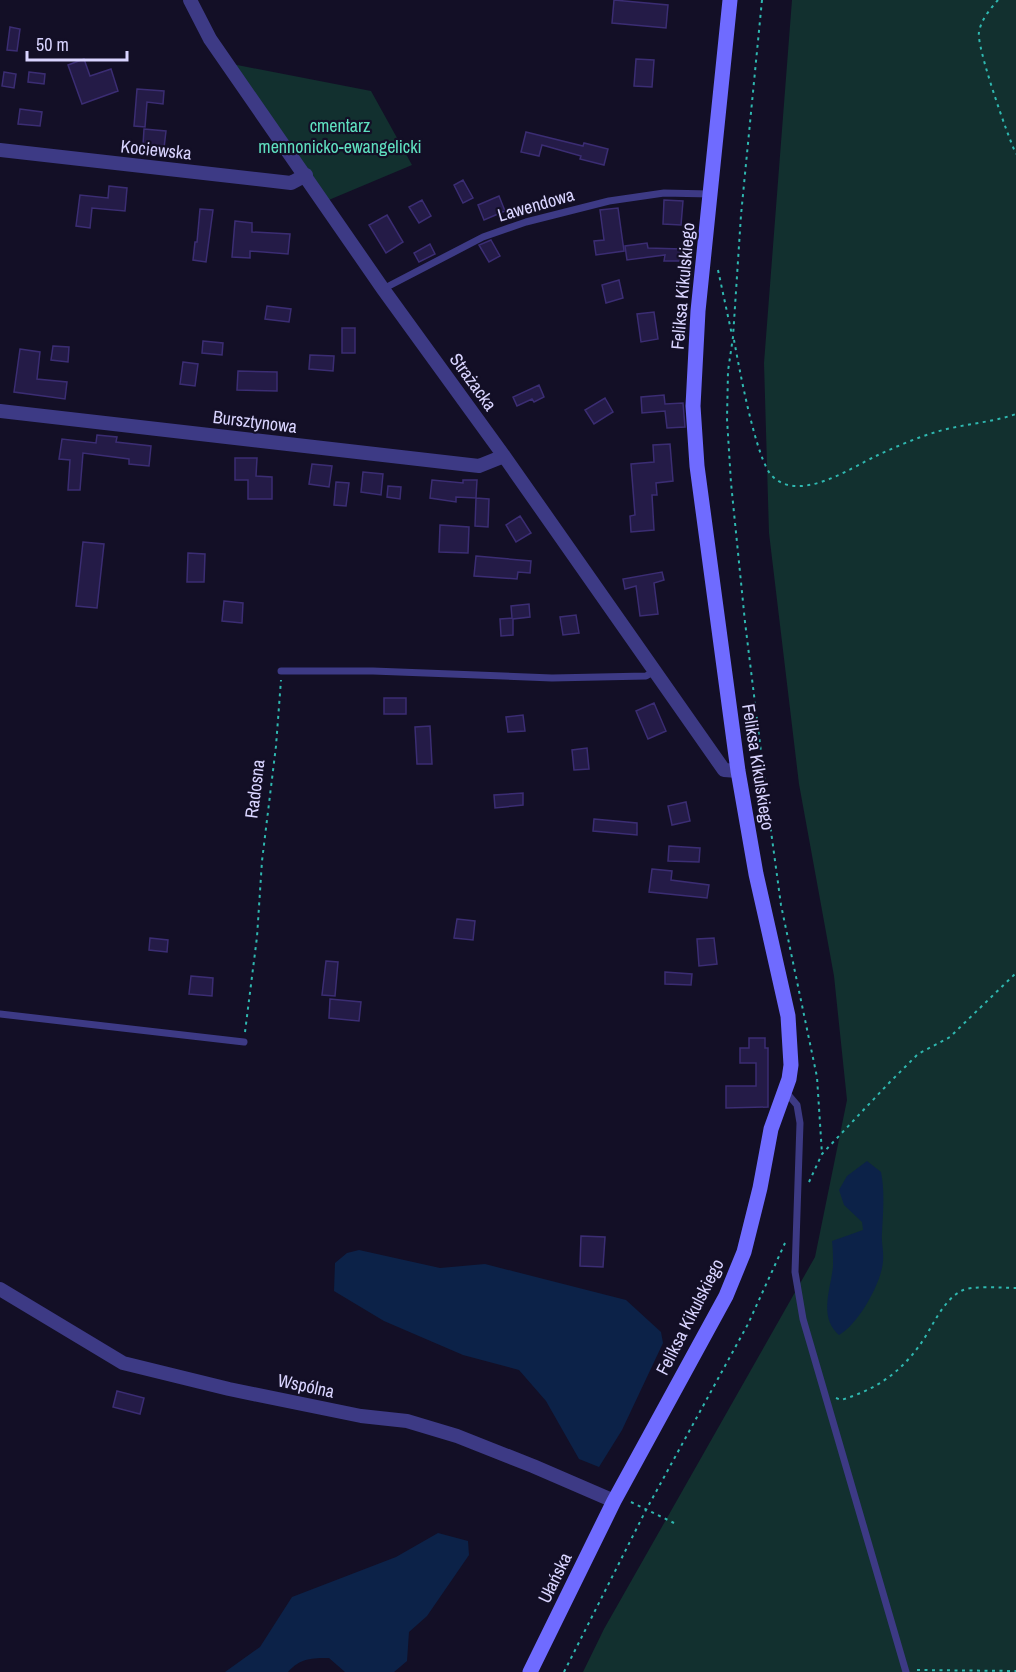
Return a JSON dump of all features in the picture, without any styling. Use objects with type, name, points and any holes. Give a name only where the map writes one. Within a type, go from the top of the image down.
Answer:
[{"type":"main road","name":"Feliksa Kikulskiego","points":[[620,1500],[726,1296],[744,1252],[760,1188],[771,1129],[789,1079],[791,1053],[788,1016],[756,874],[738,771],[697,466],[693,406],[698,311],[730,0]]},
{"type":"main road","name":"Ułańska","points":[[530,1672],[620,1500]]},
{"type":"street","name":"Strażacka","points":[[190,0],[210,39],[383,289],[504,456],[724,770],[738,771]]},
{"type":"street","name":"Kociewska","points":[[0,150],[291,183],[306,175]]},
{"type":"street","name":"Bursztynowa","points":[[0,411],[479,466],[504,456]]},
{"type":"street","name":"Wspólna","points":[[0,1289],[123,1363],[229,1389],[361,1416],[407,1421],[457,1436],[620,1500]]},
{"type":"lane","name":"Lawendowa","points":[[383,289],[465,246],[526,222],[609,201],[664,193],[710,194]]},
{"type":"lane","points":[[281,671],[373,671],[552,678],[646,676],[655,670]]},
{"type":"lane","points":[[0,1014],[243,1042]]},
{"type":"lane","points":[[785,1090],[797,1105],[800,1123],[795,1272],[803,1319],[906,1671]]},
{"type":"path","points":[[762,0],[741,215],[733,337],[728,371],[727,419],[745,622],[781,904],[817,1077],[822,1154],[918,1054],[950,1037],[1016,973]]},
{"type":"path","points":[[998,0],[983,20],[978,33],[983,55],[1016,154]]},
{"type":"path","points":[[718,270],[760,456],[770,474],[783,485],[810,485],[830,480],[879,454],[936,432],[1016,414]]},
{"type":"path","name":"Radosna","points":[[243,1042],[257,937],[262,861],[276,746],[281,671]]},
{"type":"path","points":[[564,1672],[646,1510],[748,1324],[788,1235]]},
{"type":"path","points":[[823,1392],[841,1401],[861,1394],[888,1379],[918,1347],[951,1297],[963,1289],[1016,1288]]},
{"type":"path","points":[[620,1500],[674,1523]]},
{"type":"path","points":[[906,1671],[1016,1671]]},
{"type":"green space","points":[[792,0],[1016,0],[1016,1672],[583,1672],[604,1629],[815,1257],[847,1100],[834,976],[799,784],[769,533],[764,363]]},
{"type":"green space","name":"cmentarz mennonicko-ewangelicki","points":[[232,64],[371,91],[412,165],[324,202]]},
{"type":"water","points":[[867,1161],[881,1172],[882,1270],[874,1291],[861,1313],[839,1335],[829,1320],[827,1311],[833,1266],[832,1241],[863,1230],[862,1222],[844,1205],[839,1190],[847,1176]]},
{"type":"water","points":[[359,1250],[440,1268],[485,1264],[626,1300],[661,1332],[663,1343],[622,1430],[599,1467],[579,1459],[546,1401],[519,1370],[463,1355],[384,1321],[334,1291],[335,1263],[347,1253]]},
{"type":"water","points":[[438,1533],[468,1541],[469,1555],[427,1616],[409,1632],[407,1661],[394,1672],[345,1672],[329,1658],[317,1658],[297,1664],[288,1672],[225,1672],[260,1647],[292,1597],[396,1557]]},
{"type":"building","points":[[614,0],[668,5],[666,28],[612,23]]},
{"type":"building","points":[[10,27],[20,29],[17,51],[7,50]]},
{"type":"building","points":[[84,59],[90,76],[111,69],[118,91],[82,104],[68,65]]},
{"type":"building","points":[[636,59],[654,60],[652,87],[634,86]]},
{"type":"building","points":[[4,72],[16,74],[14,88],[2,86]]},
{"type":"building","points":[[29,72],[45,74],[44,84],[28,82]]},
{"type":"building","points":[[137,89],[164,91],[163,104],[147,102],[145,127],[134,126]]},
{"type":"building","points":[[20,109],[42,112],[40,126],[18,124]]},
{"type":"building","points":[[144,129],[166,131],[164,148],[143,145]]},
{"type":"building","points":[[526,132],[583,146],[584,143],[608,149],[604,165],[542,145],[539,156],[521,152]]},
{"type":"building","points":[[463,180],[473,198],[463,203],[454,185]]},
{"type":"building","points":[[109,186],[127,188],[125,211],[92,208],[90,228],[76,226],[80,195],[108,198]]},
{"type":"building","points":[[499,196],[505,211],[484,220],[478,205]]},
{"type":"building","points":[[422,200],[431,216],[419,223],[409,207]]},
{"type":"building","points":[[664,200],[683,201],[681,225],[663,224]]},
{"type":"building","points":[[618,208],[624,251],[596,255],[594,241],[604,240],[600,210]]},
{"type":"building","points":[[200,209],[213,210],[206,262],[193,260]]},
{"type":"building","points":[[387,215],[403,242],[386,253],[369,225]]},
{"type":"building","points":[[235,221],[252,223],[252,232],[290,234],[288,254],[250,251],[250,258],[232,257]]},
{"type":"building","points":[[491,240],[500,256],[489,262],[479,245]]},
{"type":"building","points":[[647,243],[648,248],[682,249],[682,261],[664,261],[665,255],[627,260],[625,246]]},
{"type":"building","points":[[430,244],[435,254],[419,262],[414,253]]},
{"type":"building","points":[[619,280],[623,298],[606,303],[602,285]]},
{"type":"building","points":[[267,306],[291,309],[289,322],[265,319]]},
{"type":"building","points":[[654,312],[658,339],[641,342],[637,314]]},
{"type":"building","points":[[342,328],[355,328],[355,353],[342,353]]},
{"type":"building","points":[[203,341],[223,343],[222,355],[202,353]]},
{"type":"building","points":[[53,346],[69,347],[68,362],[51,360]]},
{"type":"building","points":[[20,349],[40,352],[37,379],[67,382],[65,399],[14,392]]},
{"type":"building","points":[[310,355],[334,356],[333,371],[309,369]]},
{"type":"building","points":[[183,362],[198,364],[195,386],[180,384]]},
{"type":"building","points":[[238,371],[277,372],[277,391],[237,390]]},
{"type":"building","points":[[539,385],[544,397],[534,402],[532,399],[517,406],[513,397]]},
{"type":"building","points":[[664,395],[665,404],[683,403],[685,427],[667,428],[665,411],[642,413],[641,397]]},
{"type":"building","points":[[605,398],[613,412],[594,424],[585,410]]},
{"type":"building","points":[[97,435],[117,437],[116,442],[151,446],[149,466],[129,464],[129,459],[83,453],[80,490],[68,490],[70,460],[59,459],[62,439],[96,443]]},
{"type":"building","points":[[670,444],[673,481],[656,483],[657,495],[652,495],[654,530],[631,532],[630,516],[635,515],[631,464],[654,462],[653,445]]},
{"type":"building","points":[[235,458],[257,458],[256,476],[272,477],[272,499],[248,499],[248,480],[235,480]]},
{"type":"building","points":[[312,464],[332,466],[329,487],[309,484]]},
{"type":"building","points":[[363,472],[383,474],[381,495],[361,492]]},
{"type":"building","points":[[432,480],[463,483],[463,480],[477,480],[476,498],[456,497],[456,502],[430,498]]},
{"type":"building","points":[[336,482],[349,483],[346,506],[334,505]]},
{"type":"building","points":[[388,486],[401,487],[400,499],[387,497]]},
{"type":"building","points":[[476,498],[489,499],[488,527],[475,526]]},
{"type":"building","points":[[520,516],[531,533],[516,542],[506,525]]},
{"type":"building","points":[[440,525],[469,527],[468,553],[439,552]]},
{"type":"building","points":[[83,542],[104,544],[97,608],[76,606]]},
{"type":"building","points":[[188,553],[205,554],[204,582],[187,582]]},
{"type":"building","points":[[476,556],[531,561],[530,573],[518,572],[517,579],[474,576]]},
{"type":"building","points":[[662,572],[664,580],[654,583],[658,614],[640,616],[636,586],[625,589],[623,579]]},
{"type":"building","points":[[224,601],[243,603],[242,623],[222,621]]},
{"type":"building","points":[[529,604],[530,617],[513,619],[513,635],[501,636],[500,619],[512,618],[511,606]]},
{"type":"building","points":[[576,615],[579,633],[563,635],[560,617]]},
{"type":"building","points":[[384,698],[406,698],[406,714],[384,714]]},
{"type":"building","points":[[654,703],[666,731],[648,739],[636,711]]},
{"type":"building","points":[[523,715],[525,731],[508,732],[506,717]]},
{"type":"building","points":[[430,726],[432,764],[417,764],[415,727]]},
{"type":"building","points":[[587,748],[589,769],[574,770],[572,750]]},
{"type":"building","points":[[523,793],[523,805],[495,808],[494,795]]},
{"type":"building","points":[[686,802],[690,821],[672,825],[668,806]]},
{"type":"building","points":[[594,819],[637,823],[637,835],[593,831]]},
{"type":"building","points":[[669,846],[700,848],[699,862],[668,861]]},
{"type":"building","points":[[652,869],[672,871],[671,880],[709,885],[707,898],[649,892]]},
{"type":"building","points":[[457,919],[475,921],[473,940],[454,938]]},
{"type":"building","points":[[150,938],[168,940],[167,952],[149,950]]},
{"type":"building","points":[[714,938],[717,964],[699,966],[697,939]]},
{"type":"building","points":[[326,961],[338,962],[335,996],[322,995]]},
{"type":"building","points":[[665,972],[692,974],[691,985],[665,984]]},
{"type":"building","points":[[191,976],[213,978],[212,996],[189,994]]},
{"type":"building","points":[[330,999],[361,1002],[359,1021],[329,1018]]},
{"type":"building","points":[[749,1038],[765,1038],[765,1048],[768,1048],[768,1107],[726,1108],[726,1086],[756,1086],[756,1063],[740,1063],[740,1048],[749,1048]]},
{"type":"building","points":[[581,1236],[605,1237],[603,1267],[580,1266]]},
{"type":"building","points":[[117,1391],[144,1398],[140,1414],[113,1407]]}]
